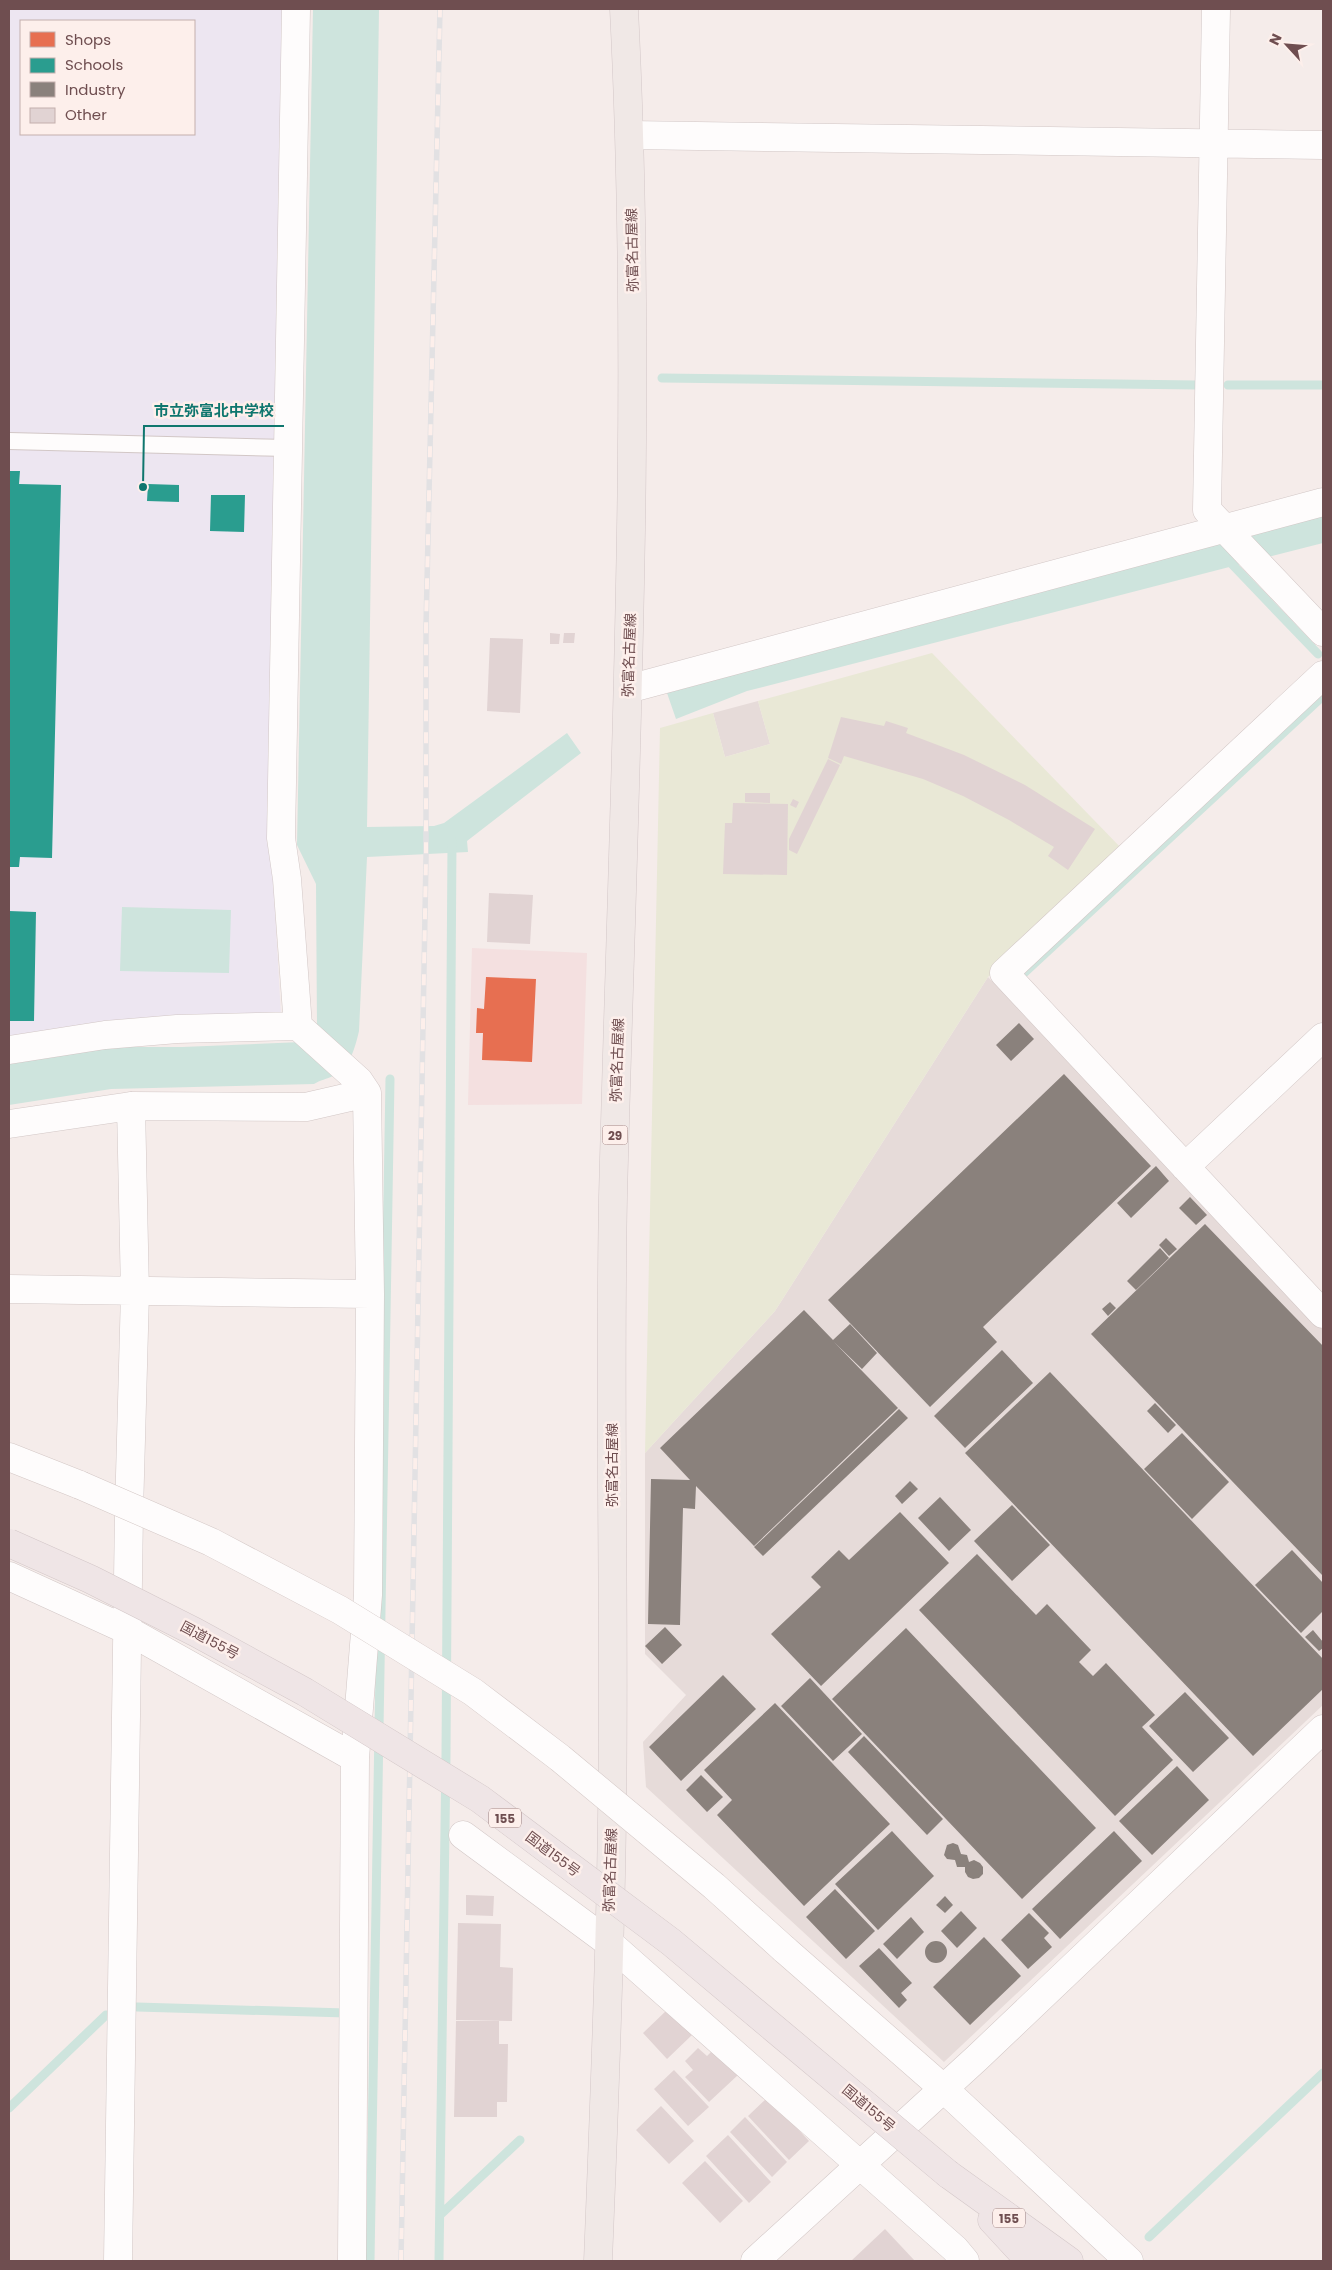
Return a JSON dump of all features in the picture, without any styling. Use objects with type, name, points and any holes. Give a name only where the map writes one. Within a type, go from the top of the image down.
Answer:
[{"type":"highway","name":"国道155号","points":[[9,1543],[90,1579],[195,1632],[305,1692],[480,1799],[671,1942],[948,2174],[1069,2261]]},
{"type":"highway","name":"国道155号","points":[[948,2174],[1030,2261]]},
{"type":"main road","name":"弥富名古屋線","points":[[598,2261],[612,1820],[613,1228],[632,561],[633,365],[630,135],[624,9]]},
{"type":"street","points":[[296,9],[281,838],[288,878],[301,1028],[359,1085],[370,1294],[368,1595],[355,1758],[352,2261]]},
{"type":"street","points":[[1216,9],[1207,510],[1323,632]]},
{"type":"street","points":[[630,135],[1323,145]]},
{"type":"street","points":[[628,688],[1229,532],[1323,502]]},
{"type":"street","points":[[1323,675],[1004,973],[1323,1314]]},
{"type":"street","points":[[9,1050],[105,1034],[177,1029],[301,1028]]},
{"type":"street","points":[[1185,1167],[1323,1037]]},
{"type":"street","points":[[9,1124],[131,1106],[306,1107],[359,1085]]},
{"type":"street","points":[[118,2261],[127,1630],[135,1292],[131,1106]]},
{"type":"street","points":[[9,1289],[370,1294]]},
{"type":"street","points":[[9,1457],[80,1485],[220,1547],[340,1610],[473,1692],[567,1764],[784,1948],[944,2089],[1129,2261]]},
{"type":"street","points":[[9,1576],[127,1630],[355,1758]]},
{"type":"street","points":[[755,2261],[944,2089],[1323,1730]]},
{"type":"street","points":[[464,1835],[608,1942],[861,2164],[965,2261]]},
{"type":"lane","points":[[9,440],[288,448]]},
{"type":"shaded area","points":[[9,9],[286,9],[271,839],[281,1016],[9,1038]]},
{"type":"shaded area","points":[[758,701],[770,744],[725,757],[713,713]]},
{"type":"shaded area","points":[[472,948],[587,953],[582,1104],[468,1105]]},
{"type":"shaded area","points":[[988,977],[1323,1330],[1323,1705],[944,2062],[646,1787],[643,1742],[686,1695],[645,1654],[645,1453],[775,1311]]},
{"type":"green space","points":[[932,653],[1124,851],[988,977],[775,1311],[645,1453],[660,728],[713,713],[725,757],[770,744],[758,701]]},
{"type":"water","points":[[313,9],[379,9],[367,827],[434,826],[444,823],[567,733],[581,753],[467,841],[468,852],[367,857],[359,1031],[348,1063],[333,1076],[314,1084],[111,1089],[9,1105],[9,1062],[111,1047],[182,1047],[302,1042],[317,1027],[316,884],[297,845]]},
{"type":"water","points":[[1323,516],[1323,543],[747,691],[676,719],[667,693]]},
{"type":"water","points":[[122,907],[231,910],[229,973],[120,971]]},
{"type":"building: Shops","points":[[486,977],[536,979],[532,1062],[482,1060],[483,1033],[476,1033],[477,1008],[484,1009]]},
{"type":"building: Schools","points":[[9,471],[20,471],[19,484],[61,485],[52,858],[20,857],[19,867],[9,867]]},
{"type":"building: Schools","points":[[148,484],[179,485],[179,502],[147,501]]},
{"type":"building: Schools","points":[[211,495],[245,495],[244,532],[210,531]]},
{"type":"building: Schools","points":[[9,911],[36,912],[34,1021],[9,1021]]},
{"type":"building: Industry","points":[[1019,1023],[1034,1039],[1011,1061],[996,1045]]},
{"type":"building: Industry","points":[[1064,1074],[1151,1166],[983,1327],[997,1342],[930,1407],[828,1300]]},
{"type":"building: Industry","points":[[1156,1166],[1169,1181],[1131,1218],[1117,1203]]},
{"type":"building: Industry","points":[[1190,1197],[1207,1215],[1196,1225],[1179,1208]]},
{"type":"building: Industry","points":[[1205,1224],[1323,1346],[1323,1576],[1091,1334]]},
{"type":"building: Industry","points":[[1166,1238],[1177,1249],[1169,1256],[1159,1245]]},
{"type":"building: Industry","points":[[1160,1248],[1169,1258],[1136,1290],[1127,1281]]},
{"type":"building: Industry","points":[[1110,1302],[1116,1308],[1108,1316],[1102,1309]]},
{"type":"building: Industry","points":[[804,1310],[833,1340],[850,1324],[877,1353],[862,1369],[834,1342],[898,1408],[754,1546],[696,1486],[695,1509],[683,1508],[680,1625],[648,1624],[651,1479],[690,1480],[660,1448]]},
{"type":"building: Industry","points":[[1002,1350],[1033,1383],[965,1448],[934,1416]]},
{"type":"building: Industry","points":[[1050,1372],[1323,1659],[1323,1689],[1253,1756],[965,1453]]},
{"type":"building: Industry","points":[[1155,1403],[1176,1425],[1168,1433],[1147,1411]]},
{"type":"building: Industry","points":[[899,1409],[908,1418],[763,1556],[754,1547]]},
{"type":"building: Industry","points":[[1182,1433],[1229,1482],[1192,1519],[1144,1469]]},
{"type":"building: Industry","points":[[910,1481],[918,1489],[902,1504],[895,1496]]},
{"type":"building: Industry","points":[[940,1497],[971,1530],[949,1551],[918,1518]]},
{"type":"building: Industry","points":[[1012,1505],[1050,1545],[1012,1581],[974,1541]]},
{"type":"building: Industry","points":[[900,1512],[949,1563],[821,1686],[771,1634],[821,1587],[811,1577],[839,1550],[849,1560]]},
{"type":"building: Industry","points":[[1292,1550],[1323,1583],[1323,1611],[1301,1633],[1255,1585]]},
{"type":"building: Industry","points":[[977,1554],[1036,1615],[1047,1604],[1091,1650],[1079,1662],[1093,1676],[1106,1663],[1155,1715],[1142,1727],[1173,1760],[1115,1816],[919,1610]]},
{"type":"building: Industry","points":[[665,1627],[682,1645],[662,1664],[645,1646]]},
{"type":"building: Industry","points":[[906,1628],[1096,1828],[1022,1899],[832,1699]]},
{"type":"building: Industry","points":[[1313,1630],[1323,1642],[1323,1648],[1319,1651],[1305,1637]]},
{"type":"building: Industry","points":[[723,1675],[756,1709],[681,1781],[649,1747]]},
{"type":"building: Industry","points":[[810,1678],[862,1734],[833,1761],[781,1706]]},
{"type":"building: Industry","points":[[1185,1692],[1229,1738],[1193,1772],[1149,1726]]},
{"type":"building: Industry","points":[[775,1703],[890,1824],[804,1906],[717,1815],[732,1800],[704,1770]]},
{"type":"building: Industry","points":[[864,1736],[943,1819],[927,1835],[848,1752]]},
{"type":"building: Industry","points":[[1177,1766],[1209,1800],[1152,1855],[1119,1821]]},
{"type":"building: Industry","points":[[701,1775],[723,1797],[707,1812],[686,1790]]},
{"type":"building: Industry","points":[[892,1831],[934,1876],[878,1930],[835,1884]]},
{"type":"building: Industry","points":[[1114,1831],[1142,1861],[1060,1939],[1032,1909]]},
{"type":"building: Industry","points":[[953,1843],[958,1845],[961,1854],[967,1855],[969,1862],[974,1860],[983,1867],[983,1874],[979,1878],[973,1879],[968,1877],[965,1867],[957,1867],[955,1860],[947,1859],[944,1855],[947,1845]]},
{"type":"building: Industry","points":[[835,1889],[875,1931],[846,1959],[806,1917]]},
{"type":"building: Industry","points":[[945,1896],[953,1905],[945,1913],[936,1905]]},
{"type":"building: Industry","points":[[961,1911],[977,1928],[957,1948],[941,1931]]},
{"type":"building: Industry","points":[[1029,1913],[1049,1933],[1044,1938],[1052,1947],[1028,1969],[1001,1940]]},
{"type":"building: Industry","points":[[911,1917],[924,1932],[897,1959],[883,1944]]},
{"type":"building: Industry","points":[[984,1937],[1021,1976],[970,2025],[933,1987]]},
{"type":"building: Industry","points":[[936,1941],[944,1944],[947,1952],[944,1960],[936,1963],[928,1960],[925,1952],[928,1944]]},
{"type":"building: Industry","points":[[879,1948],[912,1983],[901,1993],[907,2000],[899,2008],[859,1966]]},
{"type":"building: Other","points":[[550,633],[560,634],[559,644],[550,644]]},
{"type":"building: Other","points":[[564,633],[575,633],[574,643],[563,643]]},
{"type":"building: Other","points":[[490,638],[523,639],[520,713],[487,711]]},
{"type":"building: Other","points":[[841,717],[884,726],[886,721],[908,728],[906,733],[964,755],[1025,785],[1095,829],[1068,870],[1048,856],[1054,847],[1009,820],[963,796],[923,779],[844,756],[841,764],[828,758]]},
{"type":"building: Other","points":[[828,759],[840,765],[797,854],[789,850],[789,839]]},
{"type":"building: Other","points":[[745,793],[770,793],[770,803],[745,802]]},
{"type":"building: Other","points":[[793,799],[799,802],[796,808],[790,805]]},
{"type":"building: Other","points":[[733,803],[788,804],[787,875],[723,874],[725,823],[732,823]]},
{"type":"building: Other","points":[[489,893],[533,895],[530,944],[487,942]]},
{"type":"building: Other","points":[[466,1895],[494,1896],[493,1916],[466,1915]]},
{"type":"building: Other","points":[[458,1923],[501,1924],[500,1967],[513,1968],[512,2021],[456,2020]]},
{"type":"building: Other","points":[[668,2009],[692,2035],[667,2059],[643,2033]]},
{"type":"building: Other","points":[[456,2021],[499,2021],[499,2044],[508,2044],[507,2102],[497,2102],[497,2117],[454,2117]]},
{"type":"building: Other","points":[[698,2048],[707,2056],[714,2049],[738,2075],[709,2102],[685,2077],[693,2070],[685,2061]]},
{"type":"building: Other","points":[[674,2070],[709,2107],[688,2126],[654,2089]]},
{"type":"building: Other","points":[[768,2097],[809,2141],[789,2160],[748,2116]]},
{"type":"building: Other","points":[[661,2106],[694,2141],[669,2164],[636,2130]]},
{"type":"building: Other","points":[[745,2117],[787,2162],[772,2177],[730,2132]]},
{"type":"building: Other","points":[[728,2135],[771,2182],[749,2203],[706,2156]]},
{"type":"building: Other","points":[[705,2161],[743,2201],[720,2223],[682,2183]]},
{"type":"building: Other","points":[[885,2229],[915,2261],[851,2261]]},
{"type":"waterway","points":[[662,378],[1197,385]]},
{"type":"waterway","points":[[1228,385],[1323,385]]},
{"type":"waterway","points":[[1227,559],[1318,654]]},
{"type":"waterway","points":[[1023,974],[1323,696]]},
{"type":"waterway","points":[[439,2261],[446,1756],[452,841]]},
{"type":"waterway","points":[[370,2261],[390,1079]]},
{"type":"waterway","points":[[137,2007],[346,2013]]},
{"type":"waterway","points":[[9,2108],[106,2015]]},
{"type":"waterway","points":[[1149,2237],[1323,2073]]},
{"type":"waterway","points":[[440,2215],[520,2140]]},
{"type":"railway","points":[[401,2261],[426,858],[426,627],[440,9]]},
{"type":"place","name":"市立弥富北中学校","points":[[143,487]]}]
